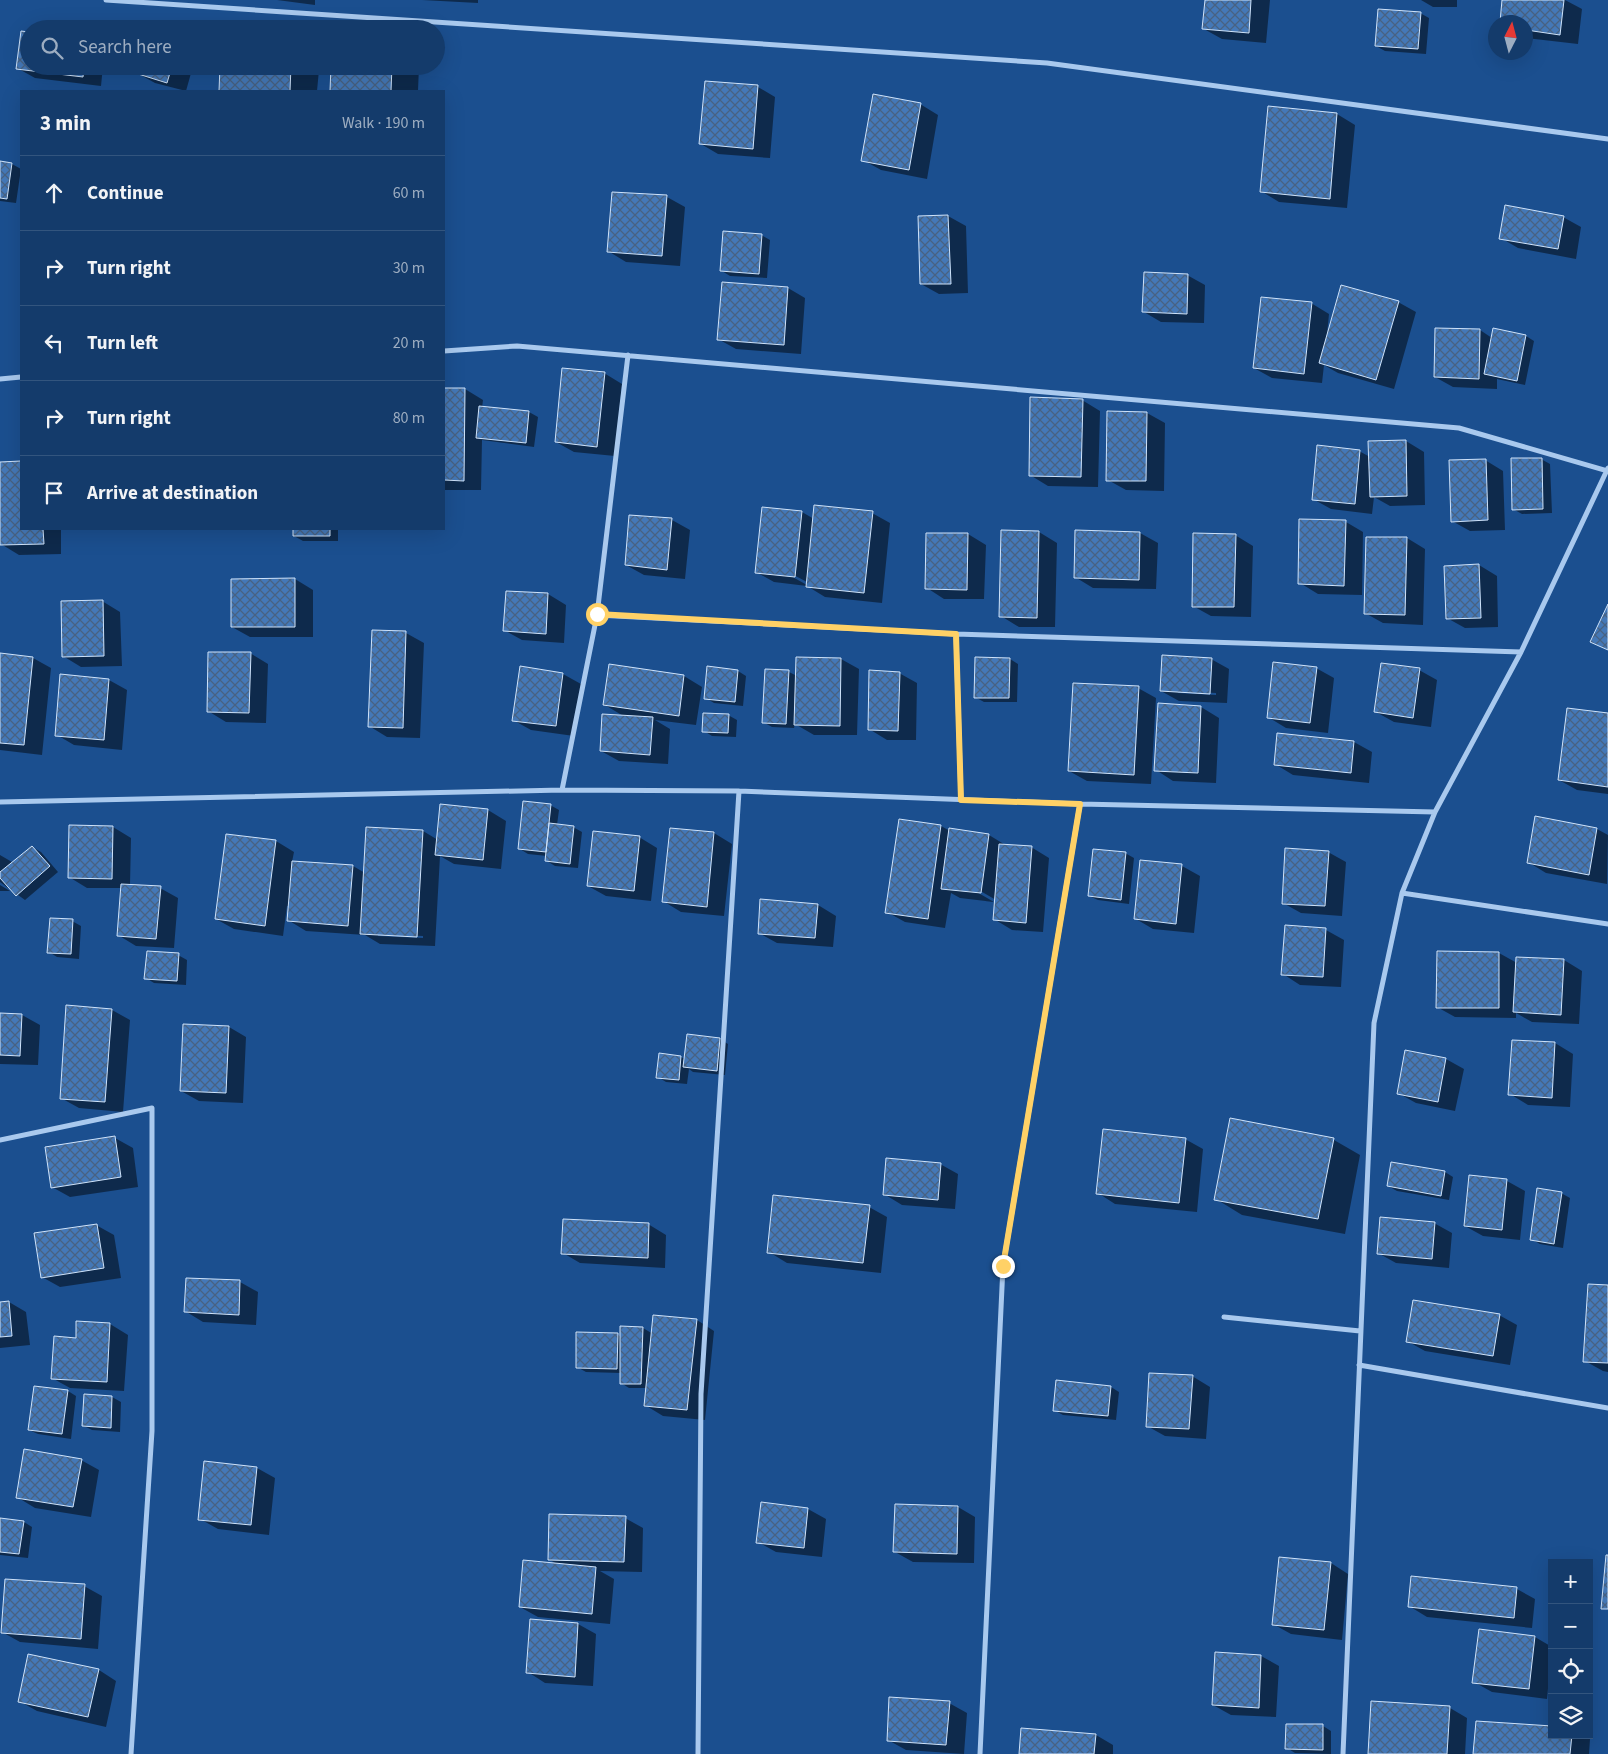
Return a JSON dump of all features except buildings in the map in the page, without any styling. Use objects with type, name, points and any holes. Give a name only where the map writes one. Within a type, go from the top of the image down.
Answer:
[{"type":"street","points":[[106,0],[405,20]]},
{"type":"street","points":[[445,23],[1047,63],[1608,139]]},
{"type":"street","points":[[445,351],[517,346],[1459,428],[1608,470],[1521,652],[1435,812],[1402,893],[1374,1023],[1343,1754]]},
{"type":"street","points":[[562,790],[597,614],[628,355]]},
{"type":"street","points":[[0,379],[20,378]]},
{"type":"street","points":[[597,614],[956,634],[1521,652]]},
{"type":"street","points":[[956,634],[961,800]]},
{"type":"street","points":[[0,802],[562,790],[740,791],[1080,804],[1435,812]]},
{"type":"street","points":[[698,1754],[701,1394],[740,791]]},
{"type":"street","points":[[980,1754],[1003,1266],[1080,804]]},
{"type":"street","points":[[1402,893],[1608,924]]},
{"type":"street","points":[[0,1140],[152,1108],[152,1431],[130,1754]]},
{"type":"street","points":[[1224,1317],[1360,1331]]},
{"type":"street","points":[[1359,1365],[1608,1408]]},
{"type":"route","points":[[597,614],[956,634],[961,800],[1080,804],[1003,1266]]}]
